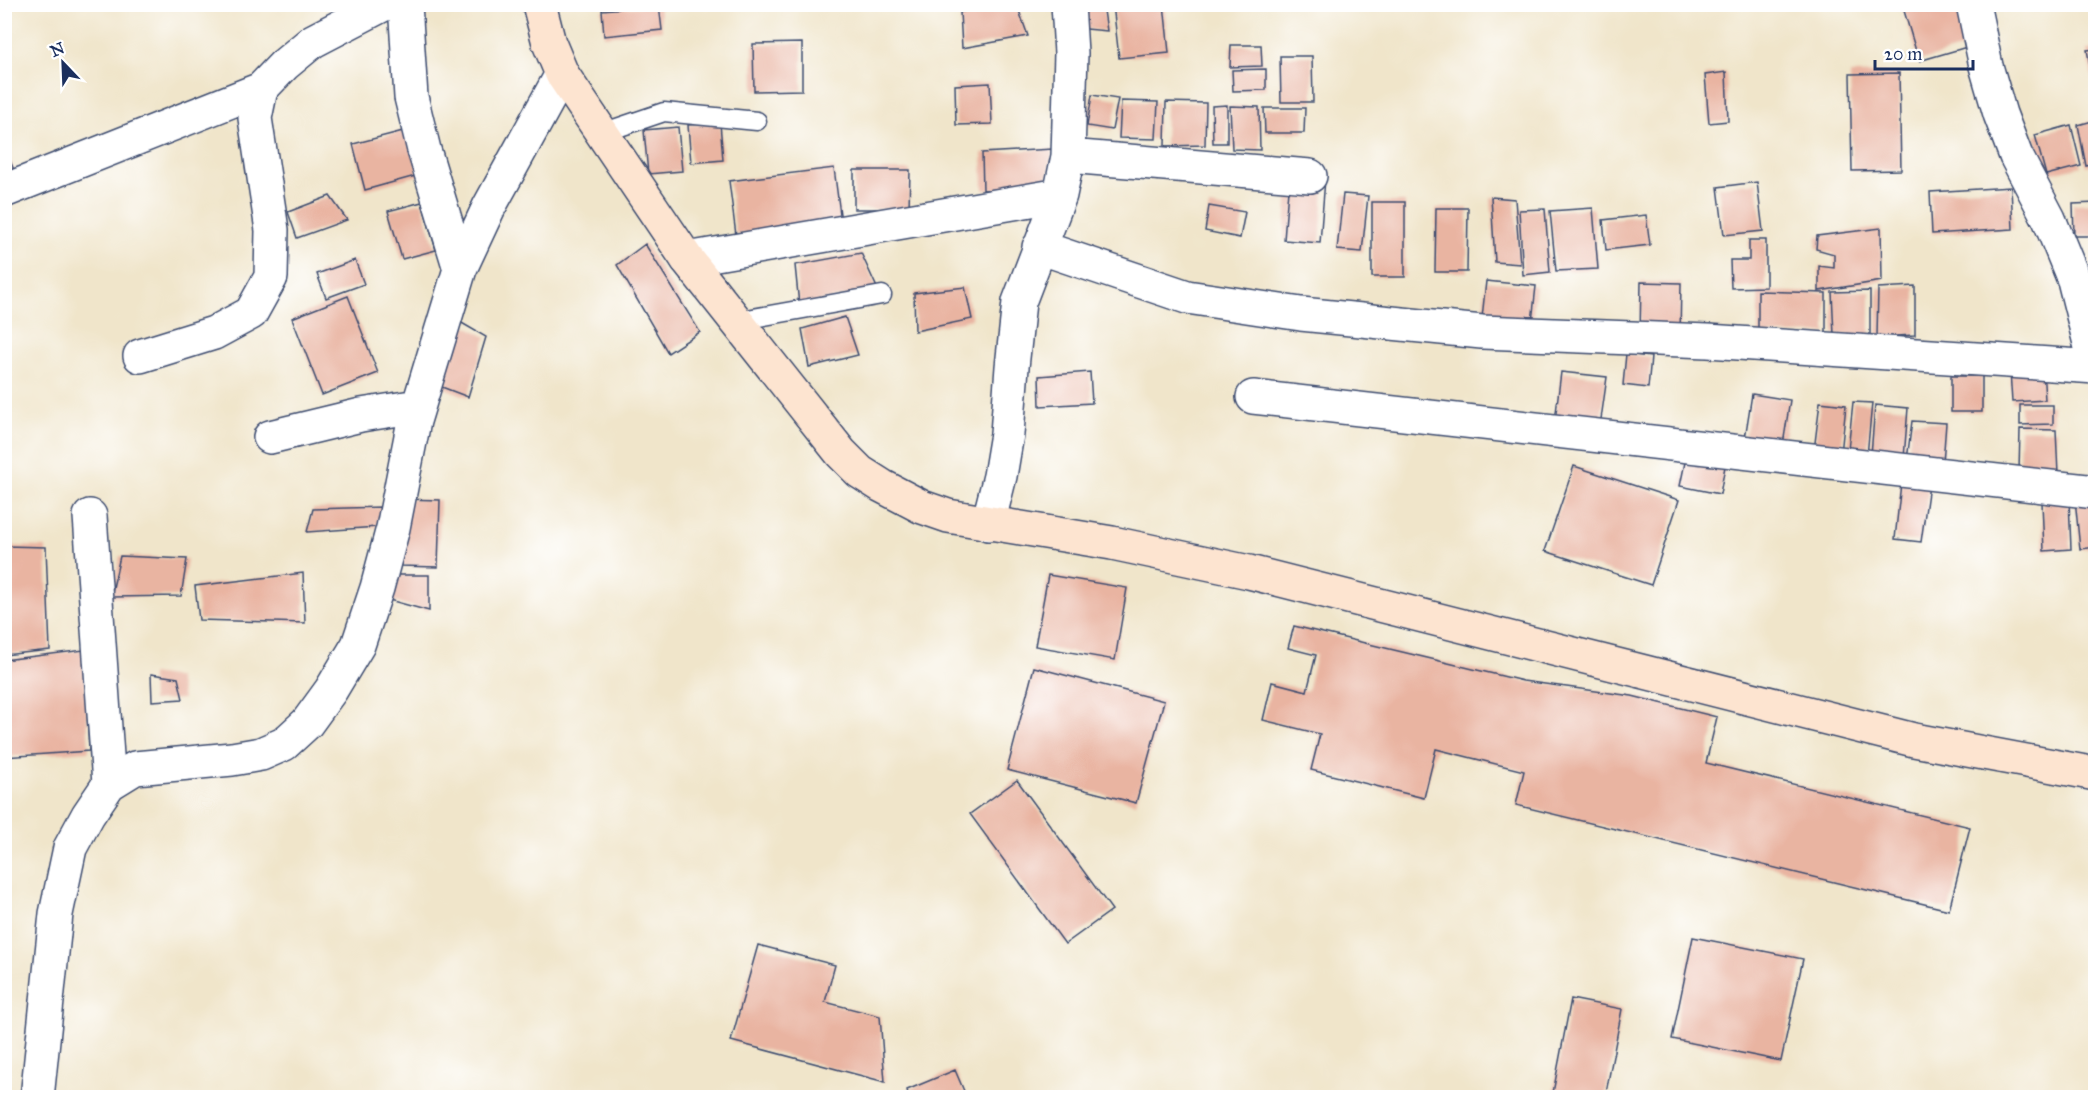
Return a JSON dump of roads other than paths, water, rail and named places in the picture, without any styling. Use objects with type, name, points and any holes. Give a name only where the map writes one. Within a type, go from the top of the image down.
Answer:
[{"type":"main road","points":[[539,4],[549,44],[562,74],[687,259],[841,453],[860,472],[922,507],[948,516],[988,524],[1113,543],[1248,572],[1914,740],[2096,774]]},
{"type":"street","points":[[4,191],[261,89],[284,65],[313,41],[384,4]]},
{"type":"street","points":[[405,4],[411,97],[424,150],[460,268]]},
{"type":"street","points":[[988,524],[1000,476],[1007,434],[1019,302],[1060,195],[1068,156],[1071,53],[1068,4]]},
{"type":"street","points":[[1039,247],[1187,297],[1301,314],[1482,332],[1708,341],[2096,367],[2074,280],[2049,219],[2016,156],[2000,114],[1986,66],[1973,4]]},
{"type":"street","points":[[37,1098],[56,914],[70,848],[88,814],[109,784],[135,768],[261,754],[284,744],[307,723],[331,690],[358,645],[377,588],[393,528],[418,406],[460,268],[489,207],[562,74]]},
{"type":"street","points":[[140,356],[214,333],[251,313],[271,277],[272,230],[255,118],[261,89]]},
{"type":"street","points":[[1068,156],[1310,176]]},
{"type":"street","points":[[687,259],[1060,195]]},
{"type":"street","points":[[1253,397],[2096,492]]},
{"type":"street","points":[[270,437],[361,415],[418,406]]},
{"type":"street","points":[[90,516],[109,784]]},
{"type":"lane","points":[[602,133],[664,112],[757,122]]},
{"type":"lane","points":[[736,321],[882,295]]}]
